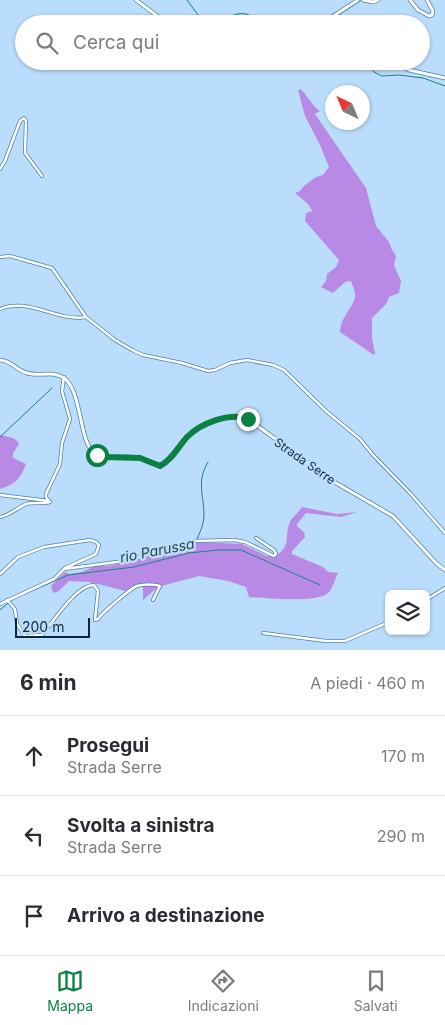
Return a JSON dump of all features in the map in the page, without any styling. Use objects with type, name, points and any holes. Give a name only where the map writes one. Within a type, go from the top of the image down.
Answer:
[{"type":"main road","points":[[136,0],[156,15]]},
{"type":"main road","points":[[335,15],[358,0]]},
{"type":"main road","points":[[363,0],[373,2],[378,0]]},
{"type":"main road","points":[[410,0],[418,10],[427,15]]},
{"type":"main road","points":[[427,0],[433,11],[430,16]]},
{"type":"main road","points":[[409,70],[445,78]]},
{"type":"main road","points":[[0,360],[13,363],[25,373],[34,375],[50,374],[64,378]]},
{"type":"main road","name":"Strada Serre","points":[[64,378],[70,384],[74,394],[88,444],[97,455],[140,458],[160,466],[166,463],[187,437],[196,430],[218,420],[240,416],[248,419],[336,483],[393,516],[437,564],[445,570]]},
{"type":"street","points":[[0,169],[5,161],[20,121],[24,118],[26,121],[26,153],[42,176]]},
{"type":"street","points":[[0,257],[16,258],[52,268],[86,317],[115,340],[144,355],[211,371],[230,363],[247,360],[273,365],[284,370],[326,411],[360,439],[445,533]]},
{"type":"street","points":[[0,309],[27,307],[68,318],[86,317]]},
{"type":"street","points":[[50,502],[46,494],[60,464],[62,443],[70,419],[62,391],[64,378]]},
{"type":"street","points":[[0,495],[50,502]]},
{"type":"street","points":[[0,517],[28,503],[50,502]]},
{"type":"street","points":[[64,569],[124,562],[171,550],[196,541],[234,540],[244,542],[274,556],[276,554],[274,550],[256,538]]},
{"type":"street","points":[[0,574],[18,557],[44,548],[90,540],[99,545],[96,554],[70,565],[54,579],[0,604]]},
{"type":"street","points":[[8,601],[15,609],[17,624],[25,636],[42,636],[72,597],[88,585],[94,584],[98,591],[95,620],[137,586],[152,584],[160,586],[153,600]]},
{"type":"street","points":[[430,597],[445,588]]},
{"type":"street","points":[[263,634],[326,641],[345,641],[385,624]]},
{"type":"shaded area","points":[[301,89],[320,111],[315,114],[366,188],[376,226],[389,242],[396,256],[394,265],[401,281],[399,293],[389,297],[386,304],[372,318],[374,355],[340,332],[343,321],[355,298],[351,281],[345,282],[333,293],[321,287],[326,281],[327,274],[336,267],[339,260],[305,221],[306,213],[312,211],[308,204],[295,193],[316,177],[323,175],[329,167],[305,116],[298,90]]},
{"type":"shaded area","points":[[0,436],[18,442],[19,444],[13,453],[13,458],[26,464],[22,474],[16,481],[0,489]]},
{"type":"shaded area","points":[[302,507],[337,514],[357,512],[341,517],[306,513],[297,524],[304,532],[305,537],[292,551],[292,554],[323,567],[328,572],[338,573],[329,592],[320,597],[289,599],[249,597],[246,587],[228,581],[199,576],[158,587],[143,600],[143,587],[140,584],[125,591],[90,582],[69,581],[59,591],[53,593],[51,586],[65,572],[69,574],[82,572],[95,566],[109,566],[175,551],[188,544],[198,542],[242,544],[267,556],[275,556],[284,548],[291,520]]},
{"type":"waterway","points":[[187,0],[198,15]]},
{"type":"waterway","points":[[338,15],[361,0]]},
{"type":"waterway","points":[[234,15],[248,15]]},
{"type":"waterway","points":[[373,70],[382,76],[399,75],[423,78],[445,86]]},
{"type":"waterway","points":[[0,437],[52,388]]},
{"type":"waterway","points":[[189,553],[202,526],[204,508],[201,482],[208,462]]},
{"type":"waterway","name":"rio Parussa","points":[[27,593],[68,575],[134,567],[189,553],[218,550],[241,550],[320,585]]},
{"type":"waterway","name":"rio Parussa","points":[[0,610],[12,600]]},
{"type":"route","points":[[97,455],[140,458],[160,466],[166,463],[187,437],[196,430],[232,416],[248,419]]}]
